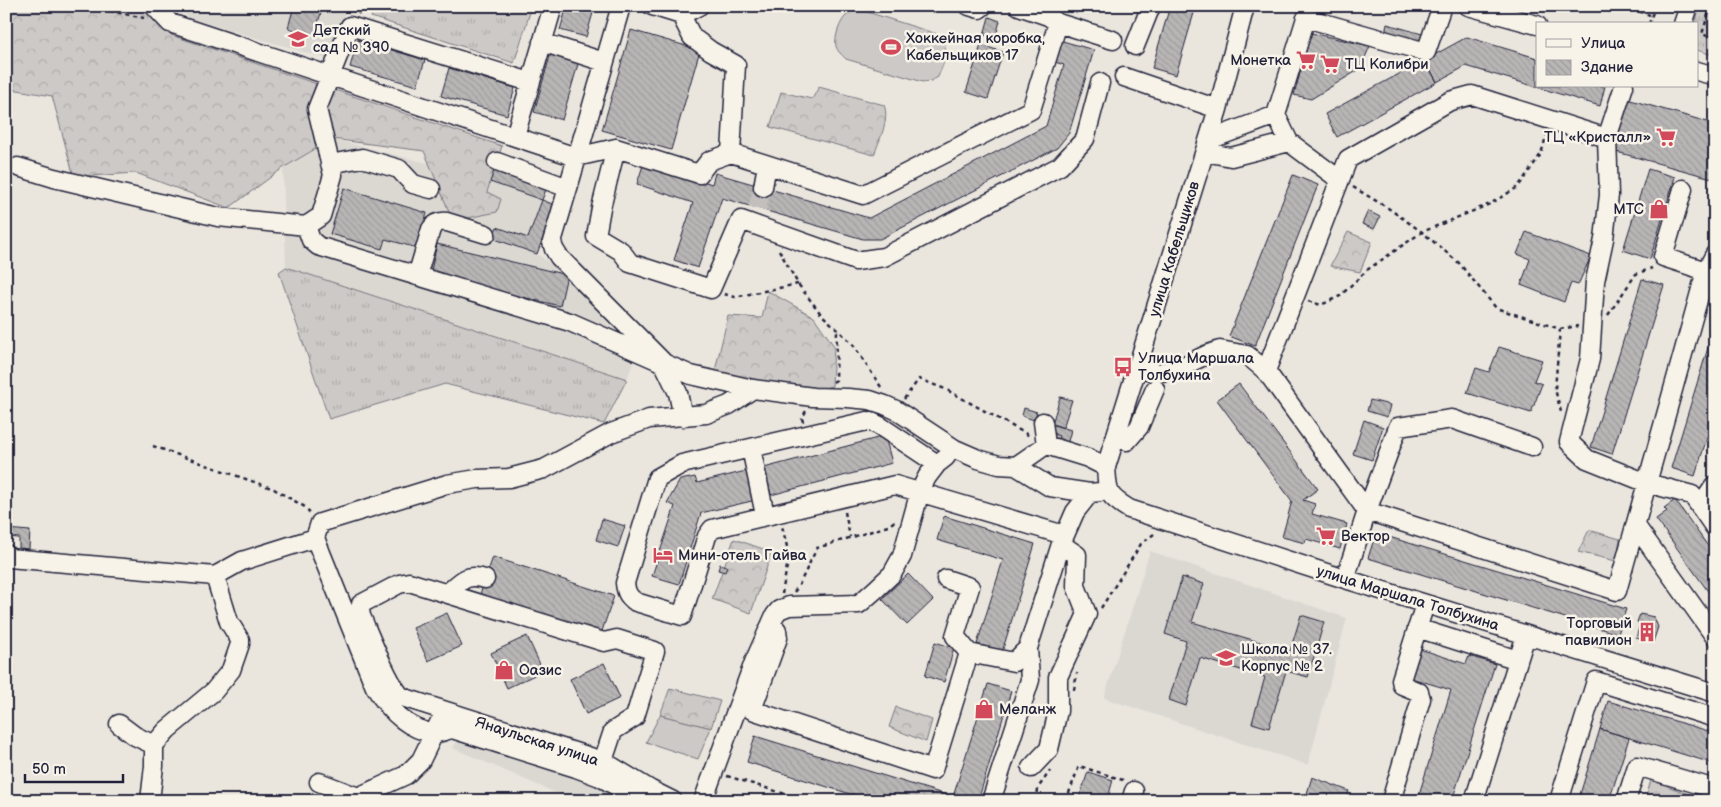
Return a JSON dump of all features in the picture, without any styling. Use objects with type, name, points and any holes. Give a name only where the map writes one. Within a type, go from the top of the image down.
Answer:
[{"type":"street","points":[[154,6],[331,77],[576,157],[616,148],[699,174],[709,161],[730,153],[863,195],[1031,110],[1058,23]]},
{"type":"street","points":[[515,136],[552,6]]},
{"type":"street","points":[[621,6],[552,242],[559,257],[662,362],[678,393],[683,417]]},
{"type":"street","points":[[652,6],[682,11],[699,6]]},
{"type":"street","points":[[969,6],[979,9],[983,6]]},
{"type":"street","points":[[1018,6],[1048,16],[1058,23],[1113,40]]},
{"type":"street","points":[[1134,46],[1151,6]]},
{"type":"street","name":"улица Кабельщиков","points":[[1108,491],[1106,466],[1207,146],[1245,6]]},
{"type":"street","points":[[1340,180],[1289,142],[1276,115],[1306,18],[1426,52],[1442,6]]},
{"type":"street","points":[[1468,6],[1536,25]]},
{"type":"street","points":[[1684,22],[1689,6]]},
{"type":"street","points":[[682,11],[692,37],[711,51],[736,65],[730,153]]},
{"type":"street","points":[[18,167],[54,178],[218,217],[306,226],[321,216],[332,175],[317,110],[350,26],[530,82]]},
{"type":"street","points":[[542,42],[604,62]]},
{"type":"street","points":[[1698,71],[1715,76]]},
{"type":"street","points":[[1124,77],[1218,109]]},
{"type":"street","points":[[616,148],[600,208],[596,236],[622,251],[630,263],[711,289],[741,220],[760,222],[856,261],[884,257],[1060,166],[1085,139],[1100,83]]},
{"type":"street","points":[[1623,88],[1607,138],[1609,195],[1604,239],[1594,281],[1590,360],[1569,442],[1587,459],[1647,483],[1692,495],[1715,528]]},
{"type":"street","points":[[1266,371],[1348,159],[1450,101],[1472,96],[1607,138]]},
{"type":"street","points":[[1207,146],[1276,115]]},
{"type":"street","points":[[1207,146],[1231,157],[1289,142]]},
{"type":"street","points":[[330,164],[362,158],[399,169],[413,184],[431,189]]},
{"type":"street","points":[[497,162],[568,188]]},
{"type":"street","points":[[763,187],[768,165]]},
{"type":"street","points":[[1683,189],[1663,257],[1706,271]]},
{"type":"street","points":[[417,276],[431,229],[435,224],[440,221],[446,222],[486,234]]},
{"type":"street","points":[[306,226],[311,240],[318,246],[570,322],[691,375],[752,389],[813,397],[870,400],[896,410],[955,450],[999,465],[1016,466],[1050,487],[1090,492],[1108,491]]},
{"type":"street","points":[[1137,366],[1158,372],[1171,370],[1220,350],[1247,355],[1266,371],[1368,512],[1617,591],[1647,483],[1708,292],[1706,271],[1715,254]]},
{"type":"street","points":[[1115,438],[1127,441],[1139,426],[1155,389],[1171,370]]},
{"type":"street","points":[[6,554],[9,558],[216,576],[242,561],[447,484],[477,479],[509,478],[544,469],[611,433],[649,419],[706,414],[729,404],[752,389]]},
{"type":"street","points":[[1129,392],[1142,395],[1155,389]]},
{"type":"street","points":[[1345,579],[1398,427],[1452,419],[1532,447]]},
{"type":"street","points":[[937,464],[880,426],[867,422],[682,464],[657,478],[625,583],[626,591],[630,598],[636,602],[682,616],[709,531],[716,527],[895,485],[918,499],[1063,540],[1077,555],[1076,586],[1087,614],[1058,677],[1058,711],[1049,750],[1031,768]]},
{"type":"street","points":[[1043,422],[1046,445]]},
{"type":"street","points":[[1016,466],[1046,445]]},
{"type":"street","points":[[1046,445],[1088,458],[1106,466]]},
{"type":"street","points":[[751,448],[772,514]]},
{"type":"street","points":[[704,801],[754,662],[775,617],[789,606],[859,604],[892,574],[902,556],[918,499],[927,477],[937,464],[955,450]]},
{"type":"street","points":[[1700,507],[1715,485]]},
{"type":"street","name":"улица Маршала Толбухина","points":[[1108,491],[1114,499],[1129,509],[1345,579],[1715,693]]},
{"type":"street","points":[[991,801],[1030,680],[1028,648],[1063,540],[1075,512],[1090,492]]},
{"type":"street","points":[[1636,526],[1715,638]]},
{"type":"street","points":[[318,531],[388,688]]},
{"type":"street","points":[[150,801],[154,745],[167,730],[214,691],[231,670],[240,644],[229,622],[216,576]]},
{"type":"street","points":[[448,593],[464,579],[476,576],[485,579]]},
{"type":"street","points":[[946,579],[970,587],[955,636],[969,654],[1014,662],[1028,648]]},
{"type":"street","points":[[603,762],[613,731],[635,717],[655,651],[616,639],[604,642],[415,583],[403,582],[361,604],[361,616],[388,688],[386,706],[406,724],[434,734],[452,729],[576,768],[646,797]]},
{"type":"street","points":[[1390,801],[1421,699],[1419,692],[1405,687],[1401,682],[1425,604]]},
{"type":"street","points":[[775,617],[778,638],[752,710],[933,770],[969,654]]},
{"type":"street","points":[[1417,628],[1518,660]]},
{"type":"street","points":[[1474,801],[1526,635]]},
{"type":"street","points":[[1559,801],[1596,681],[1715,718]]},
{"type":"street","name":"Янаульская улица","points":[[388,688],[407,699],[603,762],[646,797],[673,801]]},
{"type":"street","points":[[319,782],[358,797],[406,775],[421,760],[445,711]]},
{"type":"street","points":[[119,724],[136,736],[154,745]]},
{"type":"street","points":[[1626,801],[1637,766],[1715,789]]},
{"type":"path","points":[[62,6],[172,14]]},
{"type":"path","points":[[1624,6],[1650,15]]},
{"type":"path","points":[[1650,22],[1655,6]]},
{"type":"path","points":[[1713,6],[1702,34],[1715,39]]},
{"type":"path","points":[[1295,297],[1321,305],[1340,296],[1367,270],[1422,232],[1490,204],[1518,187],[1541,154],[1551,120]]},
{"type":"path","points":[[1340,180],[1388,208],[1422,232],[1459,263],[1496,308],[1560,329],[1592,324],[1610,314],[1636,274],[1673,260]]},
{"type":"path","points":[[760,222],[798,284],[821,314],[852,343],[896,410],[919,379],[945,389],[1046,445]]},
{"type":"path","points":[[711,289],[735,297],[798,284]]},
{"type":"path","points":[[1560,329],[1555,389],[1562,416]]},
{"type":"path","points":[[153,446],[274,489],[305,507],[318,531]]},
{"type":"path","points":[[842,497],[850,537]]},
{"type":"path","points":[[775,617],[798,587],[817,548],[888,526],[918,499]]},
{"type":"path","points":[[772,514],[789,555],[775,617]]},
{"type":"path","points":[[1099,612],[1141,544],[1158,531]]},
{"type":"path","points":[[1072,698],[1078,667]]},
{"type":"path","points":[[1066,801],[1079,766],[1128,782],[1132,796]]},
{"type":"path","points":[[1037,801],[1038,788],[1053,767]]},
{"type":"path","points":[[714,772],[808,801]]},
{"type":"path","points":[[6,797],[13,801]]},
{"type":"shaded area","name":"Детский сад № 390","points":[[186,6],[347,6],[331,60],[188,18],[184,11]]},
{"type":"shaded area","points":[[332,139],[439,166],[495,168],[547,187],[542,200],[555,205],[537,254],[576,281],[635,359],[627,379],[286,267],[283,168]]},
{"type":"shaded area","name":"Школа № 37. Корпус № 2","points":[[1150,551],[1347,618],[1308,765],[1104,698]]},
{"type":"shaded area","points":[[461,735],[636,796],[635,801],[574,801],[453,748]]},
{"type":"green space","points":[[6,6],[180,6],[171,35],[502,146],[487,192],[501,199],[497,212],[453,221],[424,151],[332,139],[283,168],[229,208],[136,173],[74,177],[52,96],[6,88]]},
{"type":"green space","points":[[374,6],[532,6],[514,63],[371,17]]},
{"type":"green space","points":[[1700,6],[1715,6],[1715,56],[1698,50],[1698,22],[1696,22]]},
{"type":"green space","name":"Хоккейная коробка, Кабельщиков 17","points":[[861,10],[937,34],[946,50],[945,60],[938,77],[931,81],[923,82],[846,59],[836,46],[838,30],[844,18],[853,12]]},
{"type":"green space","points":[[819,87],[884,105],[885,123],[874,155],[770,127],[781,92],[812,99]]},
{"type":"green space","points":[[1348,232],[1372,242],[1360,272],[1330,266]]},
{"type":"green space","points":[[286,267],[627,379],[604,424],[445,384],[329,419],[279,272]]},
{"type":"green space","points":[[768,291],[814,317],[834,346],[832,386],[811,391],[714,375],[728,316],[762,318]]},
{"type":"green space","points":[[1589,530],[1620,539],[1616,561],[1578,552]]},
{"type":"green space","points":[[734,539],[772,552],[751,613],[712,599]]},
{"type":"green space","points":[[670,688],[720,701],[711,728],[660,715]]},
{"type":"green space","points":[[896,707],[932,720],[926,742],[889,727]]},
{"type":"green space","points":[[660,715],[711,728],[698,759],[646,742]]},
{"type":"green space","points":[[1651,780],[1691,795],[1688,801],[1645,801]]},
{"type":"building","points":[[294,6],[323,6],[314,36],[288,28]]},
{"type":"building","points":[[567,6],[595,6],[586,37],[560,30]]},
{"type":"building","points":[[1170,6],[1196,6],[1176,75],[1152,68]]},
{"type":"building","points":[[989,17],[1000,21],[995,39],[984,35]]},
{"type":"building","points":[[1387,24],[1422,34],[1419,42],[1385,33]]},
{"type":"building","points":[[631,30],[700,50],[671,150],[602,130]]},
{"type":"building","points":[[1311,33],[1370,46],[1360,69],[1311,99],[1294,95]]},
{"type":"building","points":[[1467,37],[1536,58],[1536,87],[1466,66],[1437,82],[1425,60]]},
{"type":"building","points":[[358,40],[425,60],[417,86],[350,67]]},
{"type":"building","points":[[1059,40],[1094,50],[1069,133],[1057,148],[880,239],[863,239],[722,198],[698,268],[674,260],[693,203],[637,184],[644,162],[712,184],[715,173],[869,218],[1046,126],[1064,65],[1052,61]]},
{"type":"building","points":[[981,45],[1003,52],[988,99],[966,92]]},
{"type":"building","points":[[552,49],[580,57],[562,120],[534,112]]},
{"type":"building","points":[[1425,60],[1437,82],[1337,137],[1325,114]]},
{"type":"building","points":[[449,68],[515,88],[507,115],[441,96]]},
{"type":"building","points":[[1540,88],[1604,88],[1600,106]]},
{"type":"building","name":"ТЦ «Кристалл»","points":[[1627,99],[1715,124],[1715,179],[1613,151]]},
{"type":"building","points":[[495,168],[547,187],[542,200],[490,182]]},
{"type":"building","points":[[1648,169],[1675,177],[1650,259],[1623,250]]},
{"type":"building","points":[[1293,175],[1318,185],[1255,346],[1229,336]]},
{"type":"building","points":[[344,188],[427,213],[417,248],[385,239],[382,249],[330,234]]},
{"type":"building","points":[[542,200],[555,205],[537,254],[492,238],[497,227],[528,238]]},
{"type":"building","points":[[1368,211],[1380,217],[1374,229],[1362,224]]},
{"type":"building","points":[[1526,232],[1591,256],[1578,285],[1571,283],[1564,302],[1521,285],[1530,259],[1517,254]]},
{"type":"building","points":[[437,244],[567,275],[560,306],[430,275]]},
{"type":"building","points":[[1642,279],[1664,285],[1612,454],[1591,447]]},
{"type":"building","points":[[1715,325],[1715,412],[1695,476],[1671,468]]},
{"type":"building","points":[[1499,347],[1542,360],[1534,381],[1542,384],[1531,413],[1467,393],[1476,368],[1489,372]]},
{"type":"building","points":[[1239,384],[1318,489],[1303,500],[1315,504],[1312,514],[1347,524],[1340,549],[1306,539],[1305,543],[1282,537],[1292,501],[1217,400]]},
{"type":"building","points":[[1060,397],[1072,400],[1063,428],[1052,424]]},
{"type":"building","points":[[1370,400],[1390,405],[1387,417],[1367,411]]},
{"type":"building","points":[[1024,408],[1037,412],[1034,420],[1022,416]]},
{"type":"building","points":[[1364,420],[1383,427],[1372,460],[1353,454]]},
{"type":"building","points":[[1052,424],[1071,430],[1067,445],[1057,442],[1059,436],[1049,433]]},
{"type":"building","points":[[885,436],[892,463],[771,495],[764,468]]},
{"type":"building","points":[[750,470],[756,500],[701,513],[679,584],[652,576],[675,506],[667,503],[680,480],[695,477],[697,483]]},
{"type":"building","points":[[1675,500],[1715,556],[1715,601],[1656,519],[1667,511],[1664,508]]},
{"type":"building","points":[[944,516],[1035,544],[1002,652],[977,644],[1003,560],[937,540]]},
{"type":"building","points":[[602,519],[625,526],[618,547],[596,540]]},
{"type":"building","points":[[6,529],[30,531],[29,549],[19,548],[19,538],[6,537]]},
{"type":"building","points":[[1376,533],[1626,609],[1618,634],[1368,558]]},
{"type":"building","points":[[493,557],[614,596],[601,634],[480,594]]},
{"type":"building","points":[[720,564],[727,566],[725,572],[718,570]]},
{"type":"building","points":[[908,574],[933,600],[907,625],[882,599]]},
{"type":"building","points":[[1182,577],[1204,584],[1192,622],[1290,651],[1301,615],[1324,622],[1308,677],[1286,671],[1269,728],[1252,723],[1265,677],[1200,658],[1186,706],[1169,700],[1186,641],[1165,634]]},
{"type":"building","points":[[447,613],[462,646],[428,661],[413,628]]},
{"type":"building","name":"Торговый павилион","points":[[1640,614],[1654,617],[1658,627],[1653,642],[1636,638],[1640,624],[1637,622]]},
{"type":"building","points":[[527,636],[543,671],[507,688],[491,653]]},
{"type":"building","points":[[935,642],[954,648],[944,682],[925,676]]},
{"type":"building","points":[[1420,649],[1466,664],[1469,656],[1495,664],[1452,801],[1417,801],[1451,690],[1411,678]]},
{"type":"building","points":[[604,663],[620,698],[586,714],[570,679]]},
{"type":"building","points":[[988,684],[1011,691],[978,801],[873,801],[747,762],[755,736],[953,797]]},
{"type":"building","points":[[1608,701],[1715,733],[1715,764],[1600,729]]},
{"type":"building","points":[[1600,729],[1629,738],[1609,801],[1578,801]]},
{"type":"building","points":[[1088,772],[1113,780],[1107,801],[1078,801]]},
{"type":"building","points":[[1312,777],[1349,791],[1346,801],[1305,800]]},
{"type":"tunnel","points":[[757,209],[763,187]]},
{"type":"place","name":"Детский сад № 390","points":[[298,39]]},
{"type":"place","name":"Хоккейная коробка, Кабельщиков 17","points":[[891,47]]},
{"type":"place","name":"Монетка","points":[[1306,60]]},
{"type":"place","name":"ТЦ Колибри","points":[[1330,64]]},
{"type":"place","name":"ТЦ «Кристалл»","points":[[1666,137]]},
{"type":"place","name":"МТС","points":[[1659,209]]},
{"type":"place","name":"Улица Маршала Толбухина","points":[[1123,367]]},
{"type":"place","name":"Вектор","points":[[1326,536]]},
{"type":"place","name":"Мини-отель Гайва","points":[[663,555]]},
{"type":"place","name":"Торговый павилион","points":[[1647,632]]},
{"type":"place","name":"Школа № 37. Корпус № 2","points":[[1226,658]]},
{"type":"place","name":"Оазис","points":[[504,670]]},
{"type":"place","name":"Меланж","points":[[984,709]]}]
